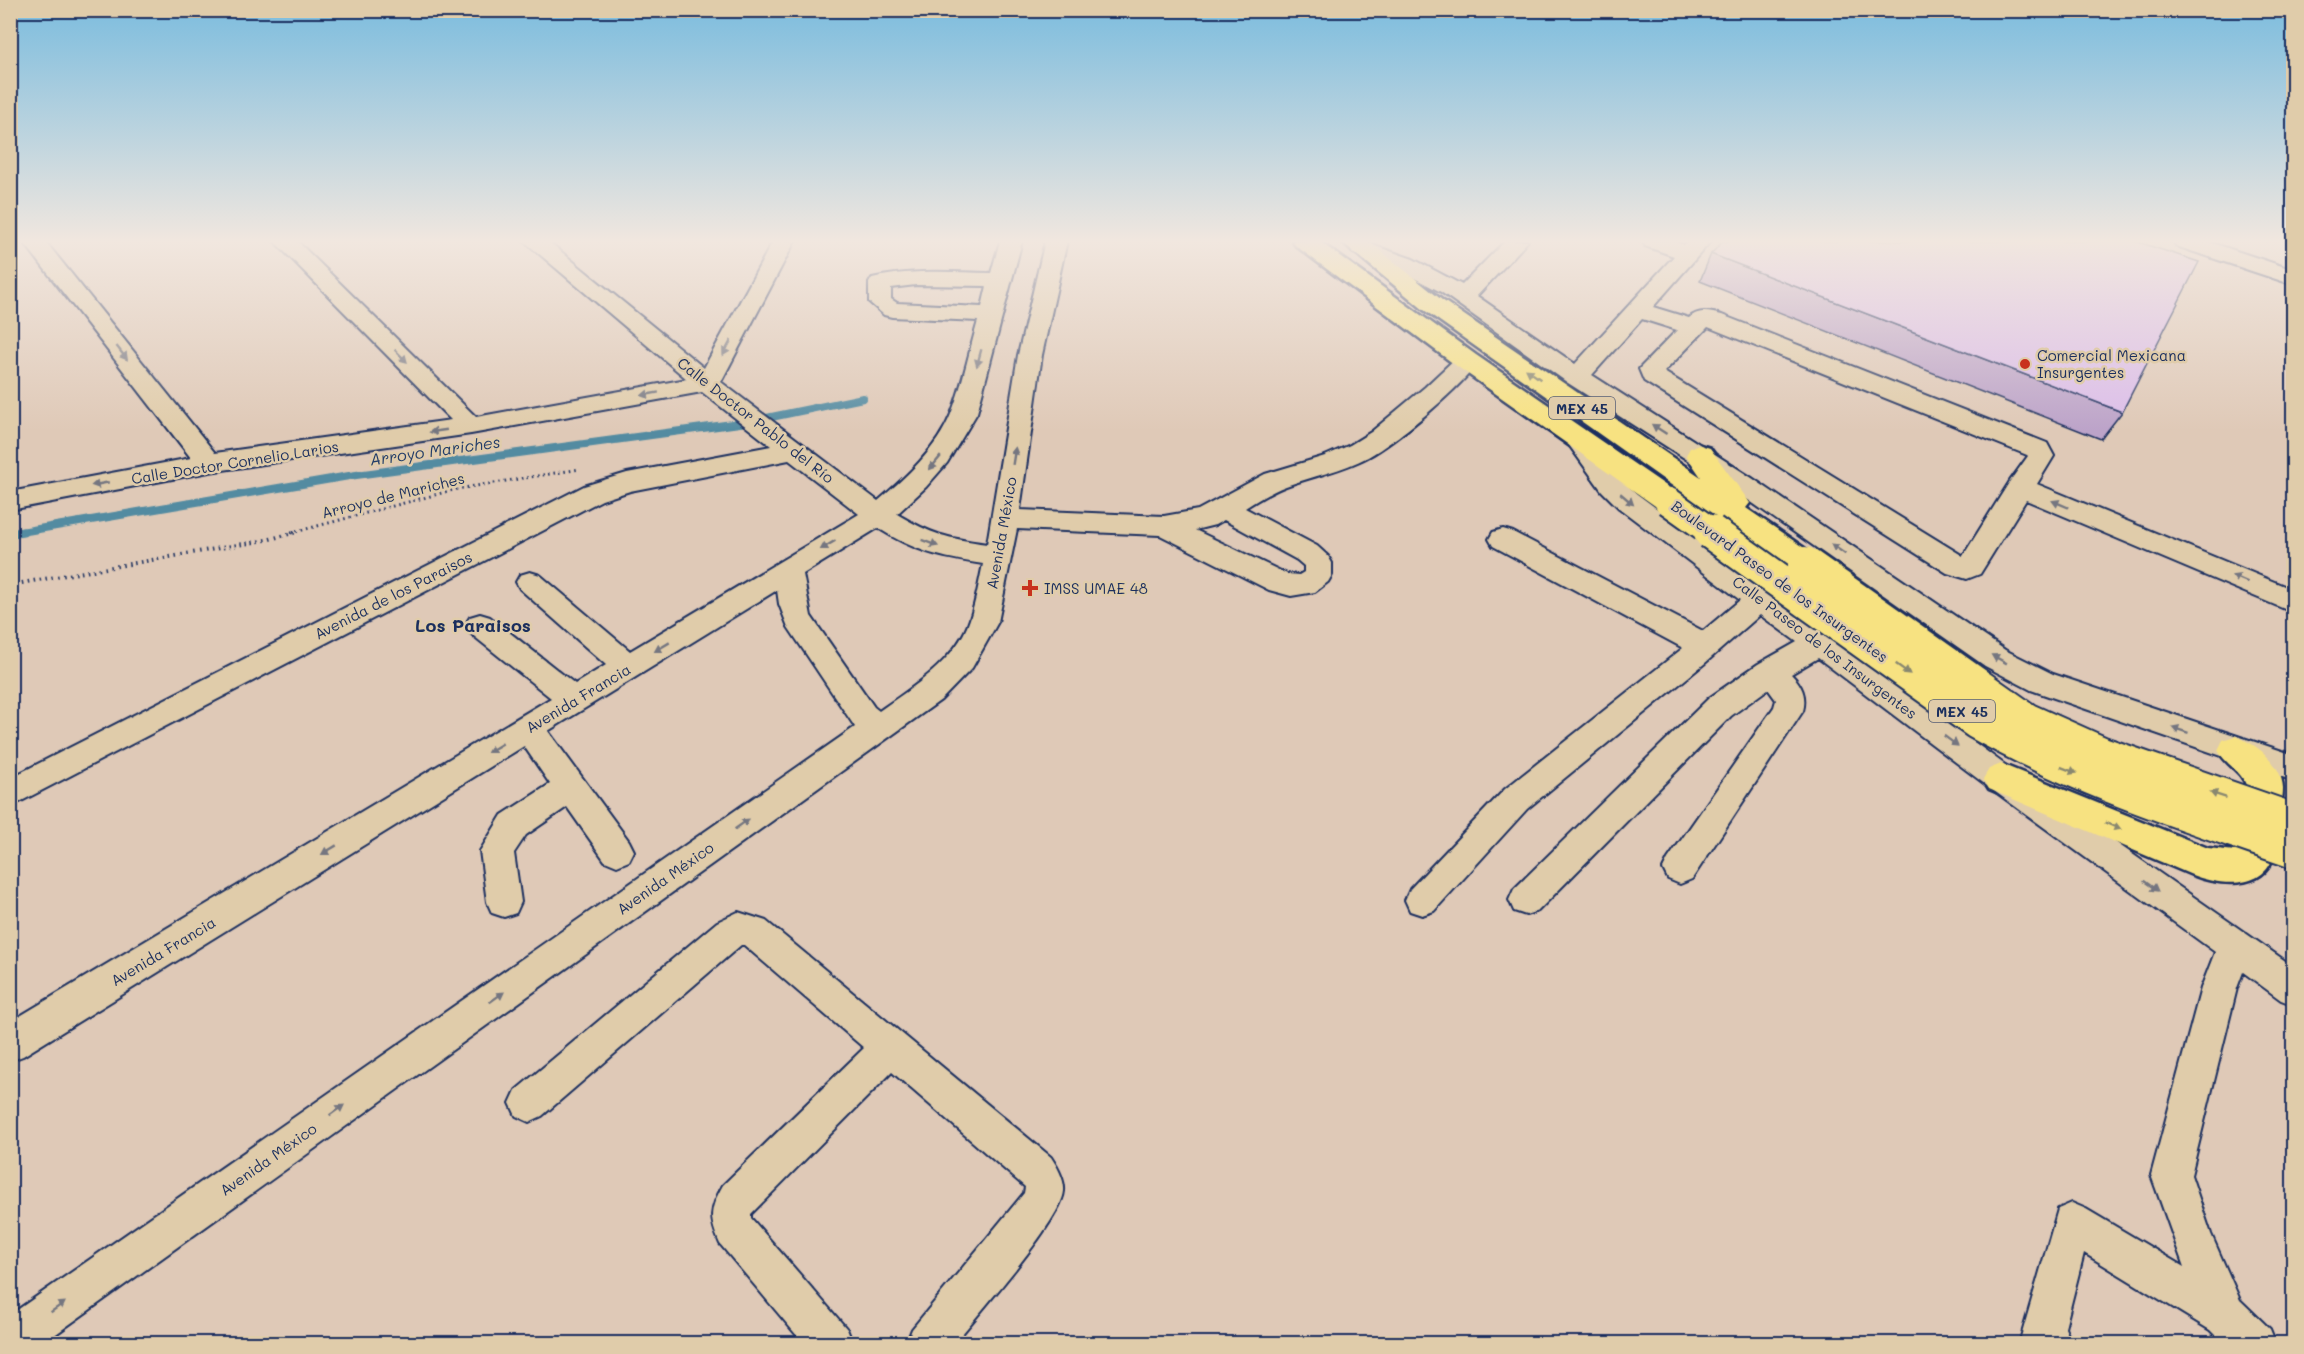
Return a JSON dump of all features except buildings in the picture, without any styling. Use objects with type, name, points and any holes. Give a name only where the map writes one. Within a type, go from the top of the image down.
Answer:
[{"type":"main road","name":"Boulevard Paseo de los Insurgentes","points":[[1389,304],[1467,362],[1668,501],[1977,722],[2009,742],[2049,762],[2097,781],[2294,851]]},
{"type":"main road","name":"Boulevard Paseo de los Insurgentes","points":[[1431,304],[1758,529],[2026,720],[2059,737],[2102,754],[2294,821]]},
{"type":"main road","points":[[1700,455],[1758,529]]},
{"type":"main road","points":[[2001,779],[2205,864],[2228,868],[2245,866],[2255,857],[2265,788],[2257,769],[2235,750]]},
{"type":"street","points":[[84,304],[209,464]]},
{"type":"street","points":[[349,304],[471,426]]},
{"type":"street","name":"Calle Doctor Pablo del Río","points":[[612,304],[729,401],[878,515],[912,536],[936,546],[999,556]]},
{"type":"street","points":[[708,383],[749,304]]},
{"type":"street","points":[[883,304],[892,310],[991,314]]},
{"type":"street","name":"Avenida Francia","points":[[10,1043],[878,515],[922,478],[942,454],[956,431],[964,412],[994,304]]},
{"type":"street","name":"Avenida México","points":[[10,1341],[930,691],[962,660],[984,622],[999,556],[1030,355],[1042,304]]},
{"type":"street","points":[[1473,304],[1577,377],[1752,490],[1995,658],[2042,682],[2235,750],[2294,768]]},
{"type":"street","points":[[1577,377],[1643,304]]},
{"type":"street","points":[[1634,314],[1687,332]]},
{"type":"street","points":[[1702,318],[1714,320],[2032,445],[2038,449],[2041,456],[1967,569],[1958,567],[1651,374],[1651,369],[1687,332],[1702,318]]},
{"type":"street","points":[[1005,519],[1164,526],[1198,521],[1226,509],[1274,480],[1334,462],[1359,451],[1380,438],[1425,401],[1467,362]]},
{"type":"street","name":"Calle Doctor Cornelio Larios","points":[[10,501],[209,464],[471,426],[708,383]]},
{"type":"street","name":"Calle Paseo de los Insurgentes","points":[[1577,438],[1611,485],[1628,501],[2001,779],[2294,988]]},
{"type":"street","name":"Avenida de los Paraisos","points":[[10,794],[593,493],[783,441]]},
{"type":"street","points":[[1752,490],[1780,455]]},
{"type":"street","points":[[2019,487],[2294,602]]},
{"type":"street","points":[[1164,526],[1279,583],[1296,588],[1310,584],[1318,575],[1318,563],[1307,553],[1226,509]]},
{"type":"street","points":[[1503,539],[1706,646]]},
{"type":"street","points":[[788,570],[793,604],[798,619],[863,716],[879,727]]},
{"type":"street","points":[[530,582],[628,668]]},
{"type":"street","points":[[1422,900],[1516,799],[1706,646],[1761,598]]},
{"type":"street","points":[[480,625],[573,701]]},
{"type":"street","points":[[1526,900],[1720,707],[1769,672],[1820,643]]},
{"type":"street","points":[[1680,869],[1788,711],[1791,700],[1787,689],[1769,672]]},
{"type":"street","points":[[528,728],[617,851]]},
{"type":"street","points":[[504,902],[496,851],[514,825],[570,788]]},
{"type":"street","points":[[529,1103],[729,933],[738,928],[754,932],[1037,1171],[1045,1183],[1044,1196],[1038,1207],[927,1344]]},
{"type":"street","points":[[2235,947],[2219,988],[2171,1175],[2192,1237],[2241,1334]]},
{"type":"street","points":[[832,1344],[734,1230],[729,1220],[731,1209],[737,1199],[890,1048]]},
{"type":"street","points":[[2051,1344],[2042,1337],[2072,1223],[2241,1334]]},
{"type":"path","name":"Arroyo de Mariches","points":[[10,585],[266,540],[457,489],[584,468]]},
{"type":"waterway","name":"Arroyo Mariches","points":[[15,533],[349,476],[747,422],[863,398]]},
{"type":"waterway","name":"Arroyo Mariches","points":[[10,534],[23,532]]},
{"type":"place","name":"Comercial Mexicana Insurgentes","points":[[2025,364]]},
{"type":"place","name":"IMSS UMAE 48","points":[[1030,588]]},
{"type":"district","name":"Los Paraisos","points":[[473,625]]}]
